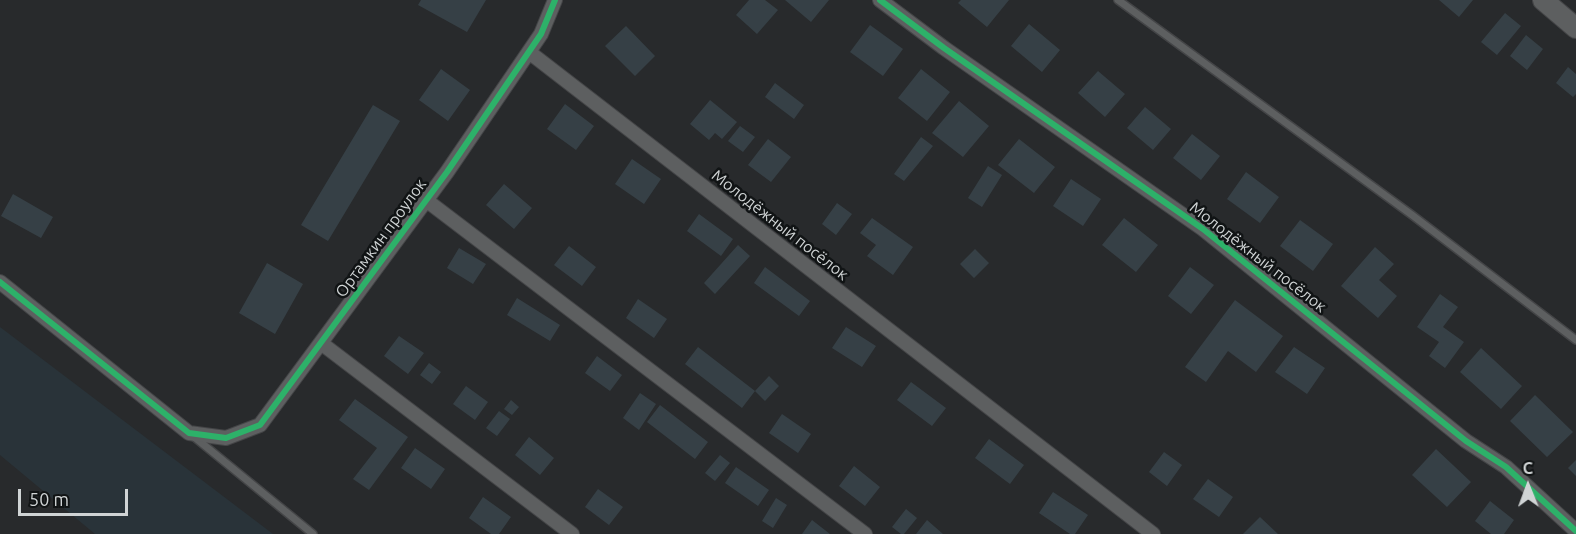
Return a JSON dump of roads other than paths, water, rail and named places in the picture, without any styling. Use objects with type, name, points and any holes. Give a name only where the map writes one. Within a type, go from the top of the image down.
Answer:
[{"type":"street","name":"Ортамкин проулок","points":[[189,433],[226,438],[260,425],[426,200],[529,52],[541,34],[555,0]]},
{"type":"street","name":"Молодёжный посёлок","points":[[880,0],[944,48],[1203,229],[1466,441],[1506,467],[1576,531]]},
{"type":"street","points":[[1543,0],[1576,28]]},
{"type":"street","name":"Молодёжный посёлок","points":[[529,52],[1153,534]]},
{"type":"street","points":[[426,200],[865,534]]},
{"type":"street","points":[[0,282],[189,433]]},
{"type":"street","points":[[321,343],[573,534]]},
{"type":"lane","points":[[1118,0],[1402,208],[1576,340]]},
{"type":"lane","points":[[189,433],[313,534]]}]
